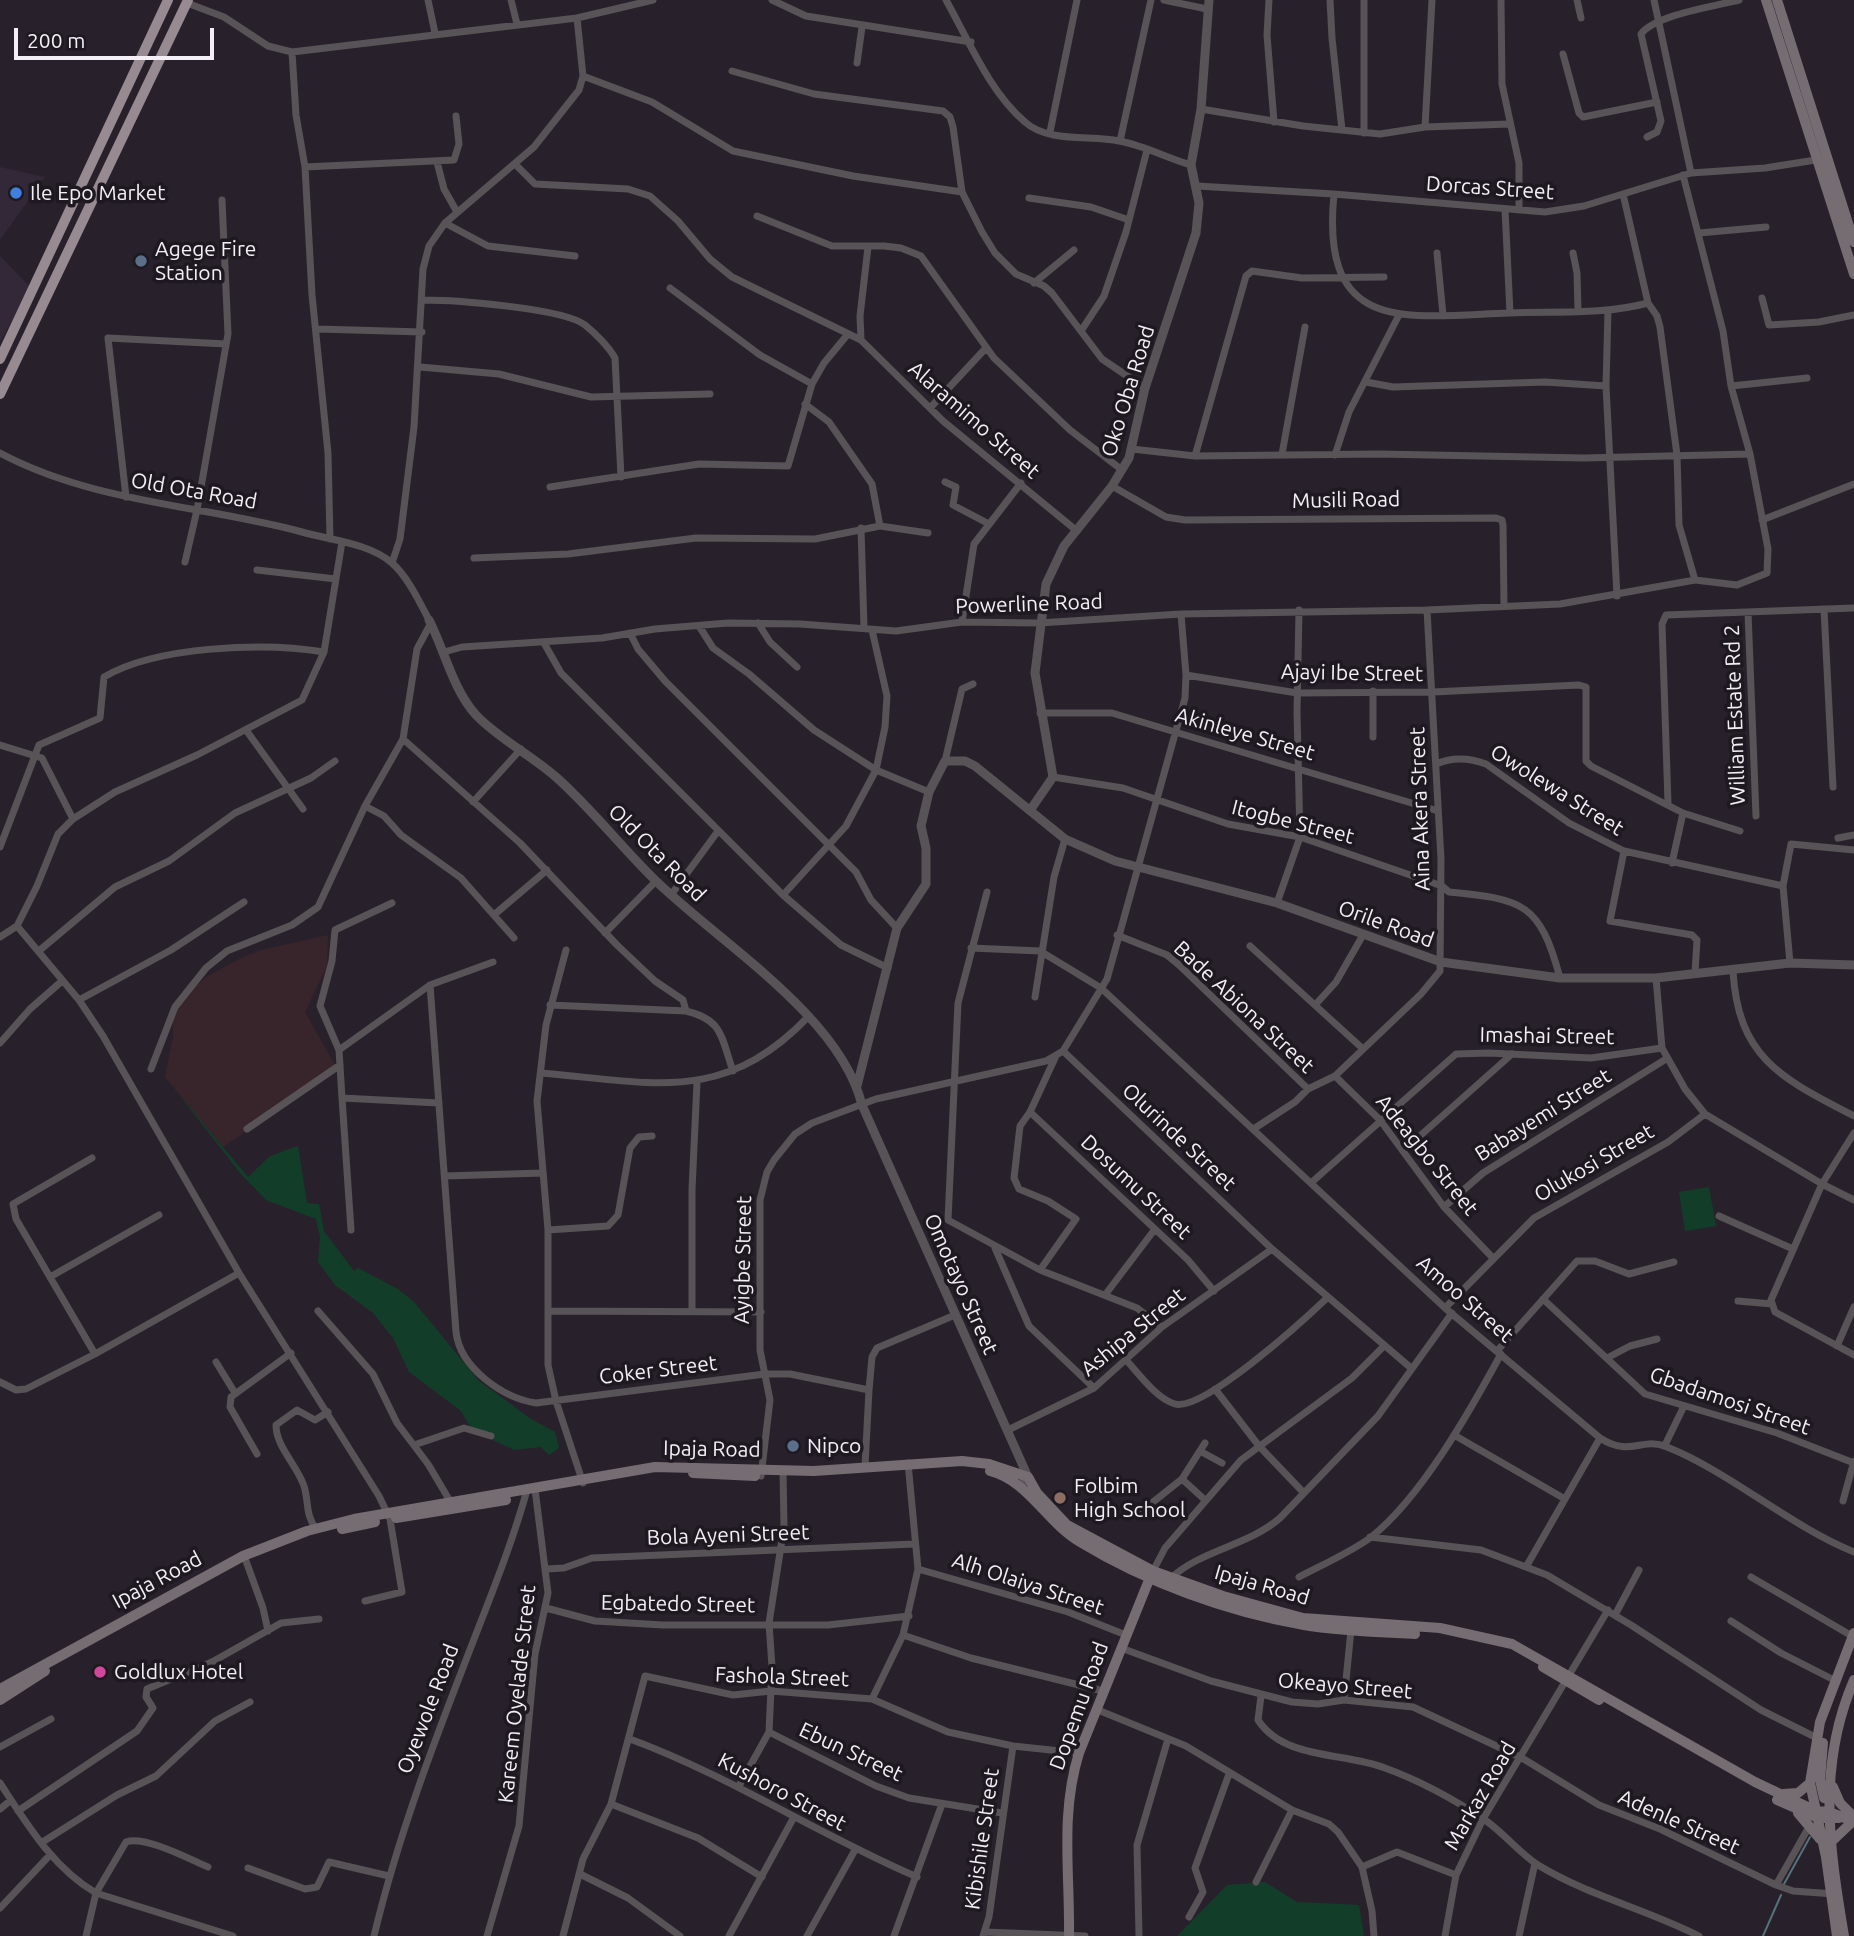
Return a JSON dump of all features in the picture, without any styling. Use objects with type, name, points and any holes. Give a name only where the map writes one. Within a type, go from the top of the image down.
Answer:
[{"type":"highway","points":[[0,359],[168,0]]},
{"type":"highway","points":[[0,394],[188,1]]},
{"type":"main road","points":[[1766,0],[1822,159],[1853,235]]},
{"type":"main road","points":[[1777,0],[1854,274]]},
{"type":"main road","name":"Ipaja Road","points":[[0,1689],[196,1580],[316,1529],[531,1493],[655,1467],[783,1474],[981,1462],[1025,1481],[1067,1525],[1151,1574],[1250,1612],[1302,1625],[1475,1636]]},
{"type":"main road","name":"Ipaja Road","points":[[783,1474],[865,1466],[908,1466]]},
{"type":"main road","name":"Ipaja Road","points":[[0,1700],[56,1664],[281,1544],[450,1502],[531,1493]]},
{"type":"main road","name":"Dopemu Road","points":[[1069,1935],[1067,1813],[1079,1753],[1151,1574]]},
{"type":"main road","name":"Ipaja Road","points":[[1169,1581],[1303,1618],[1475,1636],[1512,1644],[1793,1809],[1815,1818],[1833,1816],[1854,1820]]},
{"type":"main road","points":[[1844,1936],[1815,1818],[1810,1783],[1825,1704],[1853,1634]]},
{"type":"main road","points":[[1840,1670],[1854,1650]]},
{"type":"main road","name":"Ipaja Road","points":[[1570,1678],[1771,1790],[1815,1818]]},
{"type":"main road","points":[[1836,1936],[1830,1779],[1837,1724],[1854,1680]]},
{"type":"main road","points":[[1830,1799],[1822,1794],[1820,1780],[1822,1748],[1836,1681]]},
{"type":"main road","points":[[1830,1779],[1840,1803],[1854,1820],[1841,1829],[1831,1842]]},
{"type":"main road","points":[[1771,1790],[1792,1795],[1805,1789],[1810,1783]]},
{"type":"street","points":[[428,0],[435,33]]},
{"type":"street","points":[[511,0],[517,24]]},
{"type":"street","points":[[188,1],[224,17],[268,46],[292,52],[577,18],[653,0]]},
{"type":"street","points":[[772,0],[792,12],[862,27],[971,42]]},
{"type":"street","points":[[946,0],[999,94],[1025,123],[1050,132],[1120,141],[1191,165]]},
{"type":"street","points":[[1050,132],[1077,0]]},
{"type":"street","points":[[1120,141],[1151,0]]},
{"type":"street","points":[[1164,0],[1208,4]]},
{"type":"street","points":[[1269,0],[1267,35],[1274,122]]},
{"type":"street","points":[[1331,0],[1332,38],[1342,130]]},
{"type":"street","points":[[1364,0],[1364,133]]},
{"type":"street","points":[[1425,127],[1432,0]]},
{"type":"street","points":[[1501,0],[1502,84],[1519,163],[1519,210]]},
{"type":"street","points":[[1577,0],[1581,18]]},
{"type":"street","points":[[1654,0],[1699,233],[1723,331],[1731,386],[1751,454],[1762,520],[1854,484]]},
{"type":"street","points":[[1647,137],[1660,127],[1641,34],[1660,21],[1739,0]]},
{"type":"street","name":"Oko Oba Road","points":[[1053,777],[1035,673],[1040,623],[1053,564],[1112,486],[1132,449],[1145,388],[1196,233],[1199,203],[1191,165],[1201,109],[1208,4]]},
{"type":"street","points":[[392,563],[400,538],[420,367],[423,269],[429,246],[445,223],[515,164],[558,121],[579,90],[583,76],[577,18]]},
{"type":"street","points":[[857,63],[862,27]]},
{"type":"street","points":[[292,52],[296,115],[305,167],[309,262],[318,329],[328,453],[330,539]]},
{"type":"street","points":[[1563,54],[1578,113],[1583,117],[1657,102]]},
{"type":"street","points":[[732,71],[814,94],[943,111],[950,117],[953,127],[962,192],[995,253],[1016,274],[1052,293],[1102,359],[1145,388]]},
{"type":"street","points":[[583,76],[667,110],[708,138],[744,154],[893,183],[962,192]]},
{"type":"street","points":[[1201,109],[1274,122],[1364,133],[1396,134],[1425,127],[1509,124]]},
{"type":"street","points":[[305,167],[454,160],[459,144],[456,116]]},
{"type":"street","points":[[1081,331],[1104,296],[1129,220],[1147,150]]},
{"type":"street","name":"Dorcas Street","points":[[1197,186],[1334,194],[1519,210],[1565,211],[1687,174],[1765,168],[1822,159]]},
{"type":"street","points":[[438,162],[444,189],[457,212]]},
{"type":"street","name":"Alaramimo Street","points":[[515,164],[536,184],[628,189],[650,196],[678,221],[710,259],[732,277],[861,340],[943,422],[1077,531]]},
{"type":"street","points":[[1334,194],[1332,242],[1342,279],[1369,306],[1399,315],[1443,315],[1608,310],[1648,303]]},
{"type":"street","points":[[1623,194],[1648,303],[1657,316],[1660,327],[1677,455],[1679,525],[1695,580]]},
{"type":"street","points":[[1028,198],[1077,204],[1129,220]]},
{"type":"street","points":[[184,562],[197,510],[226,344],[222,200]]},
{"type":"street","points":[[1505,209],[1510,313]]},
{"type":"street","points":[[757,216],[825,244],[901,248],[927,262],[985,349],[1070,430],[1122,470]]},
{"type":"street","points":[[445,223],[488,246],[576,257]]},
{"type":"street","points":[[1699,233],[1766,227]]},
{"type":"street","points":[[861,340],[861,298],[868,247]]},
{"type":"street","points":[[1034,283],[1074,250]]},
{"type":"street","points":[[1437,253],[1443,315]]},
{"type":"street","points":[[1573,253],[1577,273],[1578,310]]},
{"type":"street","points":[[1195,456],[1246,276],[1252,271],[1260,271],[1302,278],[1384,277]]},
{"type":"street","points":[[670,288],[760,355],[812,384]]},
{"type":"street","points":[[1762,298],[1769,325],[1819,322],[1854,315]]},
{"type":"street","points":[[423,300],[472,302],[576,321],[584,325],[615,358],[621,477]]},
{"type":"street","points":[[1608,310],[1606,386],[1612,458],[1617,596]]},
{"type":"street","points":[[1335,455],[1349,412],[1399,315]]},
{"type":"street","points":[[1282,454],[1305,327]]},
{"type":"street","points":[[318,329],[422,332]]},
{"type":"street","points":[[550,487],[699,464],[788,466],[812,384],[824,363],[848,334]]},
{"type":"street","points":[[126,497],[108,338],[226,344]]},
{"type":"street","points":[[930,408],[985,349]]},
{"type":"street","points":[[420,367],[499,374],[591,397],[710,394]]},
{"type":"street","points":[[1731,386],[1807,378]]},
{"type":"street","points":[[1366,382],[1392,387],[1545,382],[1606,386]]},
{"type":"street","points":[[805,404],[828,422],[872,484],[880,526]]},
{"type":"street","points":[[1132,449],[1195,456],[1282,454],[1612,458],[1751,454]]},
{"type":"street","name":"Old Ota Road","points":[[0,453],[58,479],[126,497],[247,517],[342,542],[392,563],[423,609],[460,690],[476,715],[564,784],[656,881],[809,1016],[834,1047],[857,1086],[862,1105]]},
{"type":"street","points":[[945,482],[956,487],[953,505],[989,524]]},
{"type":"street","points":[[962,622],[974,544],[1021,483]]},
{"type":"street","name":"Musili Road","points":[[1112,486],[1166,517],[1185,520],[1496,518],[1502,520],[1503,525],[1504,606]]},
{"type":"street","name":"Powerline Road","points":[[444,652],[473,646],[544,643],[758,622],[896,631],[962,622],[1040,623],[1181,614],[1427,610],[1560,604],[1617,596],[1695,580],[1737,584],[1767,573],[1768,549],[1762,520]]},
{"type":"street","points":[[474,558],[568,554],[696,538],[815,539],[880,526],[928,533]]},
{"type":"street","points":[[783,895],[826,844],[846,826],[876,770],[885,727],[887,696],[868,629],[861,528]]},
{"type":"street","points":[[0,937],[17,926],[58,834],[73,819],[115,792],[246,730],[302,700],[324,652],[342,542]]},
{"type":"street","points":[[257,570],[336,579]]},
{"type":"street","points":[[1740,831],[1684,813],[1668,803],[1665,615],[1854,608]]},
{"type":"street","points":[[1824,609],[1833,787]]},
{"type":"street","points":[[1277,904],[1300,837],[1297,693],[1299,610]]},
{"type":"street","name":"Aina Akera Street","points":[[1427,610],[1442,886],[1441,962]]},
{"type":"street","name":"William Estate Rd 2","points":[[1748,612],[1756,816]]},
{"type":"street","points":[[1040,1270],[1076,1219],[1016,1185],[1017,1138],[1020,1126],[1030,1112],[1055,1058],[1063,1051],[1107,979],[1136,866],[1177,732],[1186,675],[1181,614]]},
{"type":"street","points":[[151,1069],[175,1007],[206,968],[227,951],[292,925],[318,907],[365,806],[403,739],[416,649],[430,622]]},
{"type":"street","points":[[758,622],[770,642],[797,667]]},
{"type":"street","points":[[699,626],[707,642],[724,658],[749,674],[804,722],[876,770],[929,792]]},
{"type":"street","points":[[630,634],[648,663],[665,681],[856,872],[871,900],[897,928]]},
{"type":"street","points":[[544,643],[561,673],[783,895],[841,945],[888,968]]},
{"type":"street","points":[[0,847],[3,828],[43,740],[100,718],[101,681],[109,673],[184,653],[272,646],[324,652]]},
{"type":"street","name":"Ajayi Ibe Street","points":[[1186,675],[1297,693],[1433,692],[1574,684],[1586,687],[1586,761],[1605,774],[1668,803]]},
{"type":"street","points":[[857,1086],[897,928],[926,884],[926,848],[921,826],[929,792],[944,761],[957,699],[962,689],[972,684]]},
{"type":"street","points":[[1373,691],[1373,737]]},
{"type":"street","name":"Akinleye Street","points":[[1040,713],[1101,711],[1437,811]]},
{"type":"street","points":[[246,730],[285,788],[303,809]]},
{"type":"street","points":[[403,739],[547,870],[605,933],[655,981],[683,1000],[686,1011]]},
{"type":"street","points":[[0,745],[35,753],[46,763],[73,819]]},
{"type":"street","points":[[472,802],[521,749]]},
{"type":"street","name":"Owolewa Street","points":[[1436,764],[1445,760],[1473,759],[1486,764],[1569,823],[1624,851],[1783,886]]},
{"type":"street","points":[[40,950],[115,887],[169,861],[235,813],[311,778],[335,761]]},
{"type":"street","name":"Orile Road","points":[[944,761],[965,761],[975,766],[1065,838],[1115,861],[1277,904],[1441,962],[1560,978],[1656,978],[1790,963],[1854,965]]},
{"type":"street","points":[[1031,809],[1053,777]]},
{"type":"street","name":"Itogbe Street","points":[[1053,777],[1088,781],[1156,797],[1228,824],[1300,837],[1442,886],[1449,892],[1507,899],[1525,908],[1544,931],[1560,978]]},
{"type":"street","points":[[365,806],[384,816],[411,843],[446,866],[495,914],[514,938]]},
{"type":"street","points":[[1672,863],[1684,813]]},
{"type":"street","points":[[671,895],[718,831]]},
{"type":"street","points":[[1838,838],[1854,835]]},
{"type":"street","points":[[1035,997],[1040,951],[1054,877],[1065,838]]},
{"type":"street","points":[[1790,963],[1783,886],[1791,844],[1854,850]]},
{"type":"street","points":[[1624,851],[1610,921],[1692,934],[1697,940],[1695,973]]},
{"type":"street","points":[[495,914],[547,870]]},
{"type":"street","points":[[605,933],[656,881]]},
{"type":"street","points":[[987,892],[958,1003],[952,1083],[948,1220],[995,1248],[1040,1270],[1137,1308],[1161,1327]]},
{"type":"street","points":[[79,1000],[171,950],[244,902]]},
{"type":"street","points":[[351,1230],[339,1051],[320,1006],[332,961],[335,930],[392,903]]},
{"type":"street","points":[[17,926],[40,950],[79,1000],[140,1098],[239,1273],[328,1412],[389,1516],[402,1592],[365,1601]]},
{"type":"street","name":"Bade Abiona Street","points":[[1118,935],[1167,955],[1308,1089]]},
{"type":"street","points":[[1316,1004],[1336,982],[1363,935]]},
{"type":"street","points":[[1250,946],[1362,1048]]},
{"type":"street","points":[[971,948],[1040,951]]},
{"type":"street","points":[[566,950],[550,1005],[537,1101],[548,1230],[548,1365],[556,1401],[582,1481]]},
{"type":"street","name":"Amoo Street","points":[[1040,951],[1101,988],[1255,1128],[1448,1311],[1601,1438],[1617,1448],[1665,1445]]},
{"type":"street","points":[[339,1051],[430,985],[494,962]]},
{"type":"street","points":[[1255,1128],[1295,1102],[1308,1089],[1335,1076],[1421,994],[1440,971],[1441,962]]},
{"type":"street","points":[[1733,971],[1742,1026],[1760,1056],[1810,1093],[1854,1116]]},
{"type":"street","points":[[1656,978],[1662,1048],[1666,1059],[1705,1114],[1822,1184],[1854,1200]]},
{"type":"street","points":[[0,1043],[30,1009],[62,981]]},
{"type":"street","name":"Coker Street","points":[[430,985],[458,1345],[464,1357],[482,1375],[512,1397],[536,1403],[765,1374],[790,1374],[869,1390]]},
{"type":"street","points":[[550,1005],[686,1011],[712,1020],[733,1072]]},
{"type":"street","points":[[541,1073],[666,1083],[697,1082],[733,1072],[792,1034],[809,1016]]},
{"type":"street","name":"Imashai Street","points":[[1312,1182],[1449,1058],[1464,1052],[1591,1058],[1662,1048]]},
{"type":"street","name":"Olurinde Street","points":[[1063,1051],[1272,1249],[1411,1368]]},
{"type":"street","points":[[1403,1151],[1512,1054]]},
{"type":"street","name":"Ayigbe Street","points":[[761,1472],[770,1400],[760,1350],[760,1200],[767,1172],[795,1134],[812,1123],[906,1091],[952,1083],[1055,1058]]},
{"type":"street","name":"Babayemi Street","points":[[1444,1208],[1483,1173],[1666,1059]]},
{"type":"street","points":[[247,1129],[340,1065]]},
{"type":"street","name":"Adeagbo Street","points":[[1335,1076],[1380,1119],[1444,1208],[1492,1257]]},
{"type":"street","points":[[692,1311],[692,1191],[697,1082]]},
{"type":"street","points":[[342,1098],[439,1103]]},
{"type":"street","name":"Omotayo Street","points":[[862,1105],[1008,1430],[1025,1481]]},
{"type":"street","name":"Dosumu Street","points":[[1030,1112],[1155,1230],[1214,1291]]},
{"type":"street","name":"Olukosi Street","points":[[1169,1581],[1194,1563],[1265,1531],[1378,1416],[1448,1311],[1492,1257],[1550,1206],[1637,1160],[1705,1114]]},
{"type":"street","points":[[1854,1133],[1822,1184],[1772,1304],[1775,1312],[1854,1354]]},
{"type":"street","points":[[548,1230],[608,1226],[614,1222],[618,1215],[630,1148],[639,1137],[652,1136]]},
{"type":"street","points":[[92,1158],[12,1204],[16,1219],[95,1354]]},
{"type":"street","points":[[446,1176],[543,1172]]},
{"type":"street","points":[[50,1277],[159,1215]]},
{"type":"street","points":[[1718,1216],[1793,1249]]},
{"type":"street","points":[[1105,1295],[1155,1230]]},
{"type":"street","points":[[995,1248],[1029,1326],[1094,1388]]},
{"type":"street","name":"Ashipa Street","points":[[1008,1430],[1094,1388],[1127,1361],[1161,1327],[1272,1249]]},
{"type":"street","points":[[1299,1577],[1370,1537],[1438,1460],[1499,1352],[1577,1261],[1595,1261],[1629,1274],[1674,1262]]},
{"type":"street","points":[[0,1382],[7,1388],[26,1389],[95,1354],[239,1273]]},
{"type":"street","points":[[1127,1361],[1171,1403],[1183,1405],[1215,1389],[1280,1342],[1327,1298]]},
{"type":"street","name":"Gbadamosi Street","points":[[1543,1299],[1645,1394],[1777,1433],[1854,1462]]},
{"type":"street","points":[[1738,1301],[1772,1304]]},
{"type":"street","points":[[1837,1346],[1854,1307]]},
{"type":"street","points":[[318,1311],[373,1374],[390,1411],[450,1502]]},
{"type":"street","points":[[548,1311],[761,1312]]},
{"type":"street","points":[[865,1466],[872,1357],[877,1348],[955,1315]]},
{"type":"street","points":[[1607,1358],[1630,1346],[1657,1339]]},
{"type":"street","points":[[1151,1574],[1165,1548],[1248,1454],[1352,1378],[1383,1346]]},
{"type":"street","points":[[257,1454],[229,1402],[235,1393],[290,1353]]},
{"type":"street","points":[[216,1362],[235,1393]]},
{"type":"street","points":[[1215,1389],[1259,1446],[1303,1492]]},
{"type":"street","points":[[1684,1406],[1665,1445],[1788,1518],[1854,1552]]},
{"type":"street","points":[[316,1529],[307,1513],[303,1483],[281,1443],[276,1425],[297,1410],[315,1420],[328,1412]]},
{"type":"street","points":[[414,1445],[464,1428],[491,1436]]},
{"type":"street","points":[[1454,1435],[1565,1499]]},
{"type":"street","points":[[1526,1567],[1601,1438]]},
{"type":"street","points":[[1143,1510],[1182,1479],[1205,1443]]},
{"type":"street","points":[[1200,1451],[1222,1463]]},
{"type":"street","points":[[1843,1501],[1854,1462]]},
{"type":"street","points":[[872,1699],[903,1635],[918,1569],[908,1466]]},
{"type":"street","points":[[739,1786],[769,1732],[769,1623],[781,1551],[783,1474]]},
{"type":"street","points":[[1182,1479],[1205,1500]]},
{"type":"street","name":"Kareem Oyelade Street","points":[[487,1936],[519,1826],[535,1654],[546,1608],[546,1569],[531,1493]]},
{"type":"street","name":"Oyewole Road","points":[[374,1936],[388,1876],[419,1783],[531,1493]]},
{"type":"street","points":[[1370,1537],[1481,1550],[1526,1567],[1612,1613],[1761,1710],[1817,1738]]},
{"type":"street","name":"Bola Ayeni Street","points":[[546,1569],[564,1568],[593,1558],[914,1544]]},
{"type":"street","points":[[246,1561],[264,1608],[268,1631]]},
{"type":"street","name":"Alh Olaiya Street","points":[[918,1569],[1068,1612],[1126,1635]]},
{"type":"street","name":"Markaz Road","points":[[1445,1936],[1456,1875],[1483,1819],[1639,1570]]},
{"type":"street","points":[[1751,1577],[1853,1634]]},
{"type":"street","name":"Egbatedo Street","points":[[546,1608],[607,1622],[828,1625],[909,1616]]},
{"type":"street","points":[[18,1811],[137,1731],[152,1714],[153,1708],[146,1697],[147,1689],[212,1662],[281,1623],[320,1619]]},
{"type":"street","points":[[1731,1621],[1836,1681]]},
{"type":"street","points":[[1344,1700],[1351,1630]]},
{"type":"street","points":[[903,1635],[971,1658],[1103,1691]]},
{"type":"street","name":"Okeayo Street","points":[[1121,1648],[1261,1696],[1318,1704],[1344,1700],[1413,1707],[1522,1758]]},
{"type":"street","name":"Fashola Street","points":[[630,1739],[645,1676],[733,1695],[771,1691],[872,1699],[948,1732],[1013,1746],[1079,1753]]},
{"type":"street","points":[[1261,1696],[1258,1720],[1275,1738],[1303,1749],[1364,1760],[1388,1769],[1483,1819],[1535,1863],[1587,1892],[1699,1936]]},
{"type":"street","points":[[41,1843],[117,1795],[156,1776],[215,1721],[250,1702]]},
{"type":"street","points":[[1098,1710],[1186,1746],[1292,1810],[1329,1824],[1338,1832],[1362,1867],[1372,1911],[1374,1936]]},
{"type":"street","points":[[0,1747],[51,1719]]},
{"type":"street","name":"Ebun Street","points":[[769,1732],[876,1786],[909,1798],[1002,1813]]},
{"type":"street","points":[[563,1936],[583,1859],[611,1804],[630,1739]]},
{"type":"street","name":"Kushoro Street","points":[[630,1739],[739,1786],[855,1850],[917,1877]]},
{"type":"street","points":[[1139,1936],[1137,1845],[1168,1739]]},
{"type":"street","name":"Kibishile Street","points":[[984,1934],[1013,1746]]},
{"type":"street","name":"Adenle Street","points":[[1522,1758],[1599,1805],[1660,1829],[1776,1885],[1834,1894]]},
{"type":"street","points":[[1189,1917],[1203,1892],[1195,1868],[1229,1774]]},
{"type":"street","points":[[0,1783],[41,1843],[72,1878],[96,1893],[233,1936]]},
{"type":"street","points":[[0,1809],[11,1800]]},
{"type":"street","points":[[611,1804],[698,1838],[762,1877]]},
{"type":"street","points":[[894,1936],[942,1804]]},
{"type":"street","points":[[1256,1882],[1292,1810]]},
{"type":"street","points":[[729,1936],[794,1817]]},
{"type":"street","points":[[1776,1885],[1815,1818]]},
{"type":"street","points":[[86,1936],[96,1893],[129,1840],[175,1852],[208,1867]]},
{"type":"street","points":[[807,1936],[855,1850]]},
{"type":"street","points":[[1362,1867],[1397,1852],[1456,1875]]},
{"type":"street","points":[[0,1908],[50,1854]]},
{"type":"street","points":[[248,1868],[305,1889],[317,1887],[329,1862],[388,1876]]},
{"type":"street","points":[[1519,1936],[1535,1863]]},
{"type":"street","points":[[580,1874],[628,1898],[680,1936]]},
{"type":"street","points":[[984,1934],[1085,1936]]},
{"type":"shaded area","name":"Ile Epo Market","points":[[0,167],[45,177],[0,240]]},
{"type":"shaded area","name":"Ile Epo Market","points":[[0,256],[31,288],[0,342]]},
{"type":"shaded area","points":[[328,935],[327,966],[305,1012],[337,1069],[223,1147],[165,1077],[173,1036],[172,1008],[206,977],[241,958],[261,950]]},
{"type":"green space","points":[[173,1087],[248,1177],[270,1156],[298,1146],[307,1203],[319,1204],[324,1231],[354,1271],[358,1268],[398,1289],[415,1303],[478,1380],[531,1419],[555,1432],[559,1448],[549,1455],[541,1447],[514,1450],[472,1430],[461,1411],[409,1372],[393,1338],[373,1313],[335,1285],[318,1262],[320,1237],[316,1219],[266,1200],[240,1173]]},
{"type":"green space","points":[[1709,1187],[1716,1226],[1685,1231],[1679,1192]]},
{"type":"green space","points":[[1265,1882],[1297,1902],[1359,1905],[1364,1936],[1177,1936],[1227,1885]]},
{"type":"waterway","points":[[1784,1884],[1810,1837]]},
{"type":"waterway","points":[[1763,1936],[1781,1895]]},
{"type":"place","name":"Ile Epo Market","points":[[16,193]]},
{"type":"place","name":"Agege Fire Station","points":[[141,261]]},
{"type":"place","name":"Nipco","points":[[793,1446]]},
{"type":"place","name":"Folbim High School","points":[[1060,1498]]},
{"type":"place","name":"Goldlux Hotel","points":[[100,1672]]}]
